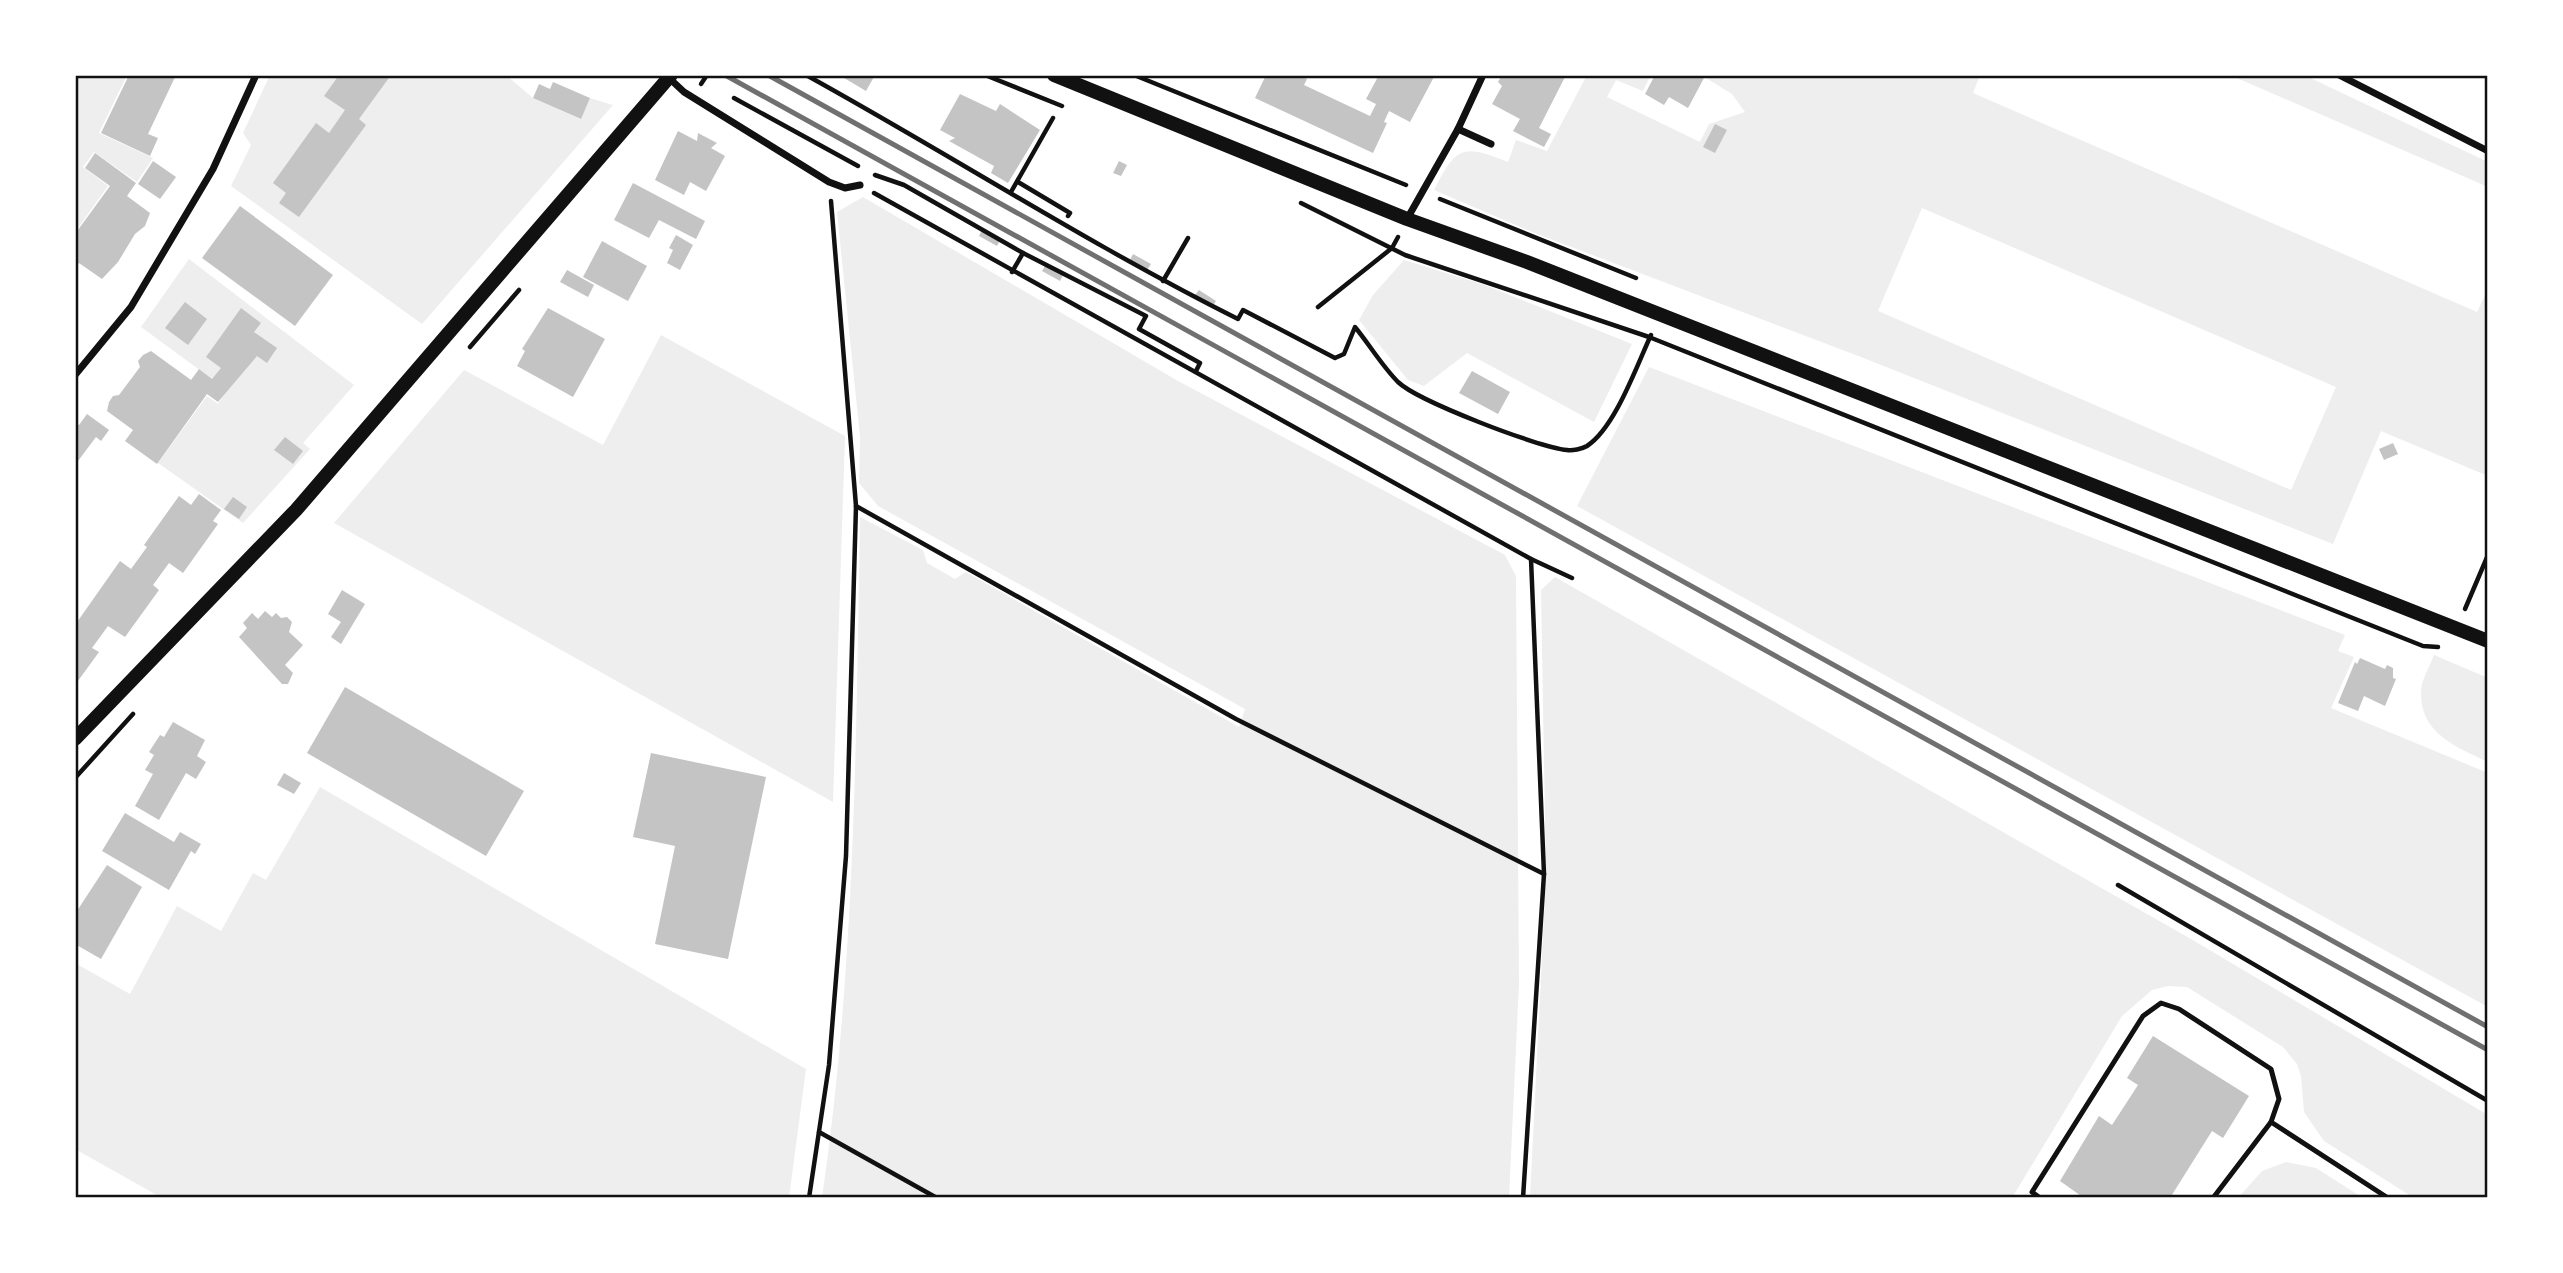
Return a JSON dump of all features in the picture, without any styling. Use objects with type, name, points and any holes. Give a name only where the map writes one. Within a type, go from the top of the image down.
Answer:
[{"type":"main road","points":[[1054,75],[1407,219],[1660,315],[2488,641]]},
{"type":"main road","points":[[75,740],[296,510],[669,76]]},
{"type":"street","points":[[75,375],[131,307],[213,169],[256,75]]},
{"type":"street","points":[[1407,219],[1458,129],[1483,75]]},
{"type":"street","points":[[2339,75],[2488,151]]},
{"type":"street","points":[[669,76],[684,92],[829,182],[845,188],[860,185]]},
{"type":"street","points":[[1458,129],[1491,144]]},
{"type":"lane","points":[[2040,1198],[2032,1192],[2143,1016],[2161,1003],[2179,1009],[2271,1069],[2279,1100],[2271,1122],[2213,1198]]},
{"type":"lane","points":[[2271,1122],[2388,1198]]},
{"type":"path","points":[[806,75],[1163,281],[1238,319],[1242,310],[1335,358],[1344,354],[1355,327],[1399,383],[1483,425],[1568,451],[1586,447],[1601,434],[1622,398],[1660,315]]},
{"type":"path","points":[[985,75],[1070,108]]},
{"type":"path","points":[[1134,75],[1422,192]]},
{"type":"path","points":[[1011,192],[1053,118]]},
{"type":"path","points":[[1018,181],[1070,213],[1068,216]]},
{"type":"path","points":[[809,1198],[829,1065],[846,856],[856,506],[829,182]]},
{"type":"path","points":[[860,185],[1012,272],[1531,558],[1572,578]]},
{"type":"path","points":[[1293,199],[1405,255],[1649,337],[2410,640],[2451,652]]},
{"type":"path","points":[[1318,307],[1392,248],[1407,219]]},
{"type":"path","points":[[1163,281],[1188,237]]},
{"type":"path","points":[[1012,272],[1024,253],[1146,316],[1139,328],[1200,363],[1196,371]]},
{"type":"path","points":[[856,506],[1236,719],[1544,874]]},
{"type":"path","points":[[2458,629],[2488,555]]},
{"type":"path","points":[[1523,1198],[1544,874],[1531,558]]},
{"type":"path","points":[[2118,885],[2488,1101]]},
{"type":"path","points":[[819,1132],[937,1198]]},
{"type":"shaded area","points":[[75,75],[127,75],[99,133],[153,158],[137,182],[94,152],[83,167],[108,186],[75,232]]},
{"type":"shaded area","points":[[270,75],[506,75],[533,98],[580,119],[590,98],[613,105],[422,324],[231,186],[251,145],[243,133]]},
{"type":"shaded area","points":[[1587,75],[1651,75],[1643,91],[1616,80],[1607,97],[1700,142],[1709,124],[1745,112],[1732,94],[1701,75],[1980,75],[1973,93],[2477,312],[2488,289],[2488,476],[2381,431],[2333,544],[1861,357],[1532,232],[1434,190],[1448,165],[1462,153],[1480,152],[1508,162],[1516,140],[1547,151]],"holes":[[[1922,208],[2336,387],[2291,490],[1878,311]]]},
{"type":"shaded area","points":[[2230,75],[2304,75],[2488,162],[2488,187]]},
{"type":"shaded area","points":[[863,197],[1178,381],[1505,555],[1516,576],[1519,983],[1509,1198],[822,1198],[841,1028],[852,858],[860,517],[923,550],[927,563],[955,579],[966,572],[1239,727],[1245,709],[878,506],[859,483],[860,437],[837,212]]},
{"type":"shaded area","points":[[189,259],[354,385],[303,443],[310,449],[243,523],[158,463],[207,396],[218,404],[227,390],[141,327]]},
{"type":"shaded area","points":[[1404,260],[1482,284],[1632,344],[1594,422],[1467,353],[1424,386],[1408,380],[1359,320],[1373,295]]},
{"type":"shaded area","points":[[661,335],[845,436],[833,802],[334,523],[464,370],[603,445]]},
{"type":"shaded area","points":[[1649,367],[2345,635],[2338,651],[2354,657],[2331,708],[2488,773],[2488,1007],[1577,506]]},
{"type":"shaded area","points":[[1555,577],[2191,939],[2488,1115],[2488,1198],[2414,1198],[2324,1141],[2304,1112],[2301,1076],[2297,1064],[2283,1047],[2187,987],[2168,986],[2152,990],[2122,1016],[2012,1198],[1530,1198],[1546,876],[1541,590]]},
{"type":"shaded area","points":[[2434,655],[2488,678],[2488,762],[2442,737],[2427,718],[2422,706],[2421,687]]},
{"type":"shaded area","points":[[320,787],[806,1069],[789,1198],[162,1198],[75,1149],[75,963],[130,994],[177,906],[221,931],[253,873],[266,880]]},
{"type":"shaded area","points":[[2286,1162],[2316,1168],[2363,1198],[2238,1198],[2262,1171]]},
{"type":"building","points":[[129,75],[176,75],[148,134],[158,138],[150,156],[101,133]]},
{"type":"building","points":[[339,75],[391,75],[359,119],[366,125],[299,217],[279,203],[286,193],[273,183],[316,123],[329,133],[345,110],[324,96]]},
{"type":"building","points":[[839,75],[875,75],[866,91]]},
{"type":"building","points":[[1266,75],[1299,75],[1307,79],[1304,85],[1370,116],[1376,104],[1366,99],[1379,75],[1435,75],[1410,122],[1389,111],[1384,122],[1387,123],[1373,153],[1255,98]]},
{"type":"building","points":[[1502,75],[1566,75],[1539,128],[1551,134],[1544,147],[1513,131],[1520,119],[1492,104],[1502,86],[1498,82]]},
{"type":"building","points":[[1655,75],[1700,75],[1704,78],[1688,108],[1669,97],[1664,105],[1645,94]]},
{"type":"building","points":[[553,82],[590,98],[581,119],[533,98],[539,84],[550,89]]},
{"type":"building","points":[[960,94],[996,111],[1000,104],[1040,130],[1008,183],[991,173],[994,166],[949,141],[955,138],[940,130]]},
{"type":"building","points":[[1715,124],[1727,130],[1715,153],[1703,147]]},
{"type":"building","points":[[678,131],[697,141],[698,133],[717,143],[711,148],[725,156],[706,191],[690,182],[684,195],[655,180]]},
{"type":"building","points":[[95,153],[136,183],[127,196],[150,213],[145,226],[135,234],[118,262],[102,279],[79,263],[75,269],[75,234],[110,186],[85,168]]},
{"type":"building","points":[[153,161],[176,177],[160,199],[138,184]]},
{"type":"building","points":[[1119,161],[1127,165],[1121,176],[1113,173]]},
{"type":"building","points":[[633,183],[705,221],[696,239],[659,220],[649,238],[614,220]]},
{"type":"building","points":[[240,206],[333,275],[295,326],[202,258]]},
{"type":"building","points":[[982,230],[1000,240],[997,246],[979,236]]},
{"type":"building","points":[[676,235],[693,245],[680,270],[667,263],[673,250],[669,248]]},
{"type":"building","points":[[602,241],[647,266],[628,301],[583,277]]},
{"type":"building","points":[[1133,254],[1151,264],[1147,270],[1130,260]]},
{"type":"building","points":[[1045,266],[1063,275],[1060,281],[1042,271]]},
{"type":"building","points":[[567,270],[594,285],[588,297],[560,282]]},
{"type":"building","points":[[1199,290],[1216,301],[1213,306],[1195,295]]},
{"type":"building","points":[[185,302],[207,319],[188,345],[165,328]]},
{"type":"building","points":[[241,308],[261,323],[254,332],[277,348],[267,363],[257,356],[218,402],[207,394],[157,464],[125,441],[133,430],[107,411],[109,402],[113,396],[119,395],[140,367],[138,361],[151,351],[191,380],[199,369],[212,379],[221,368],[206,357]]},
{"type":"building","points":[[548,308],[605,339],[573,397],[517,366],[525,351],[522,349]]},
{"type":"building","points":[[1472,371],[1510,392],[1498,414],[1459,393]]},
{"type":"building","points":[[87,414],[109,430],[101,441],[96,437],[75,465],[75,423],[79,425]]},
{"type":"building","points":[[285,437],[303,451],[293,464],[274,450]]},
{"type":"building","points":[[2393,443],[2398,454],[2384,460],[2379,449]]},
{"type":"building","points":[[199,494],[221,510],[213,521],[218,524],[183,573],[169,563],[153,585],[159,590],[125,637],[108,626],[92,648],[99,652],[75,685],[75,625],[120,561],[131,569],[147,547],[144,545],[179,496],[191,505]]},
{"type":"building","points":[[233,497],[247,507],[239,519],[224,509]]},
{"type":"building","points":[[342,590],[365,604],[341,644],[331,637],[341,622],[328,614]]},
{"type":"building","points":[[265,611],[272,617],[276,613],[281,618],[287,617],[292,622],[289,632],[303,645],[285,665],[293,673],[288,684],[282,684],[239,637],[247,628],[243,623],[252,613],[258,619]]},
{"type":"building","points":[[2360,658],[2385,669],[2387,665],[2393,668],[2393,678],[2396,679],[2385,706],[2364,696],[2358,711],[2338,703],[2355,662],[2357,664]]},
{"type":"building","points":[[345,687],[524,791],[486,856],[307,753]]},
{"type":"building","points":[[173,722],[205,740],[197,756],[206,762],[196,779],[186,773],[159,820],[135,806],[153,774],[145,770],[154,755],[149,752],[160,735],[164,737]]},
{"type":"building","points":[[651,753],[766,777],[728,959],[655,944],[675,846],[633,837]]},
{"type":"building","points":[[284,773],[301,783],[294,794],[277,785]]},
{"type":"building","points":[[125,813],[174,842],[180,832],[201,844],[195,854],[191,851],[169,890],[102,851]]},
{"type":"building","points":[[107,865],[142,887],[101,959],[75,944],[75,914]]},
{"type":"building","points":[[2153,1036],[2249,1096],[2223,1138],[2212,1131],[2170,1198],[2084,1198],[2060,1181],[2099,1116],[2112,1125],[2138,1085],[2127,1078]]},
{"type":"railway","points":[[725,75],[2488,1050]]},
{"type":"railway","points":[[768,75],[2488,1027]]}]
